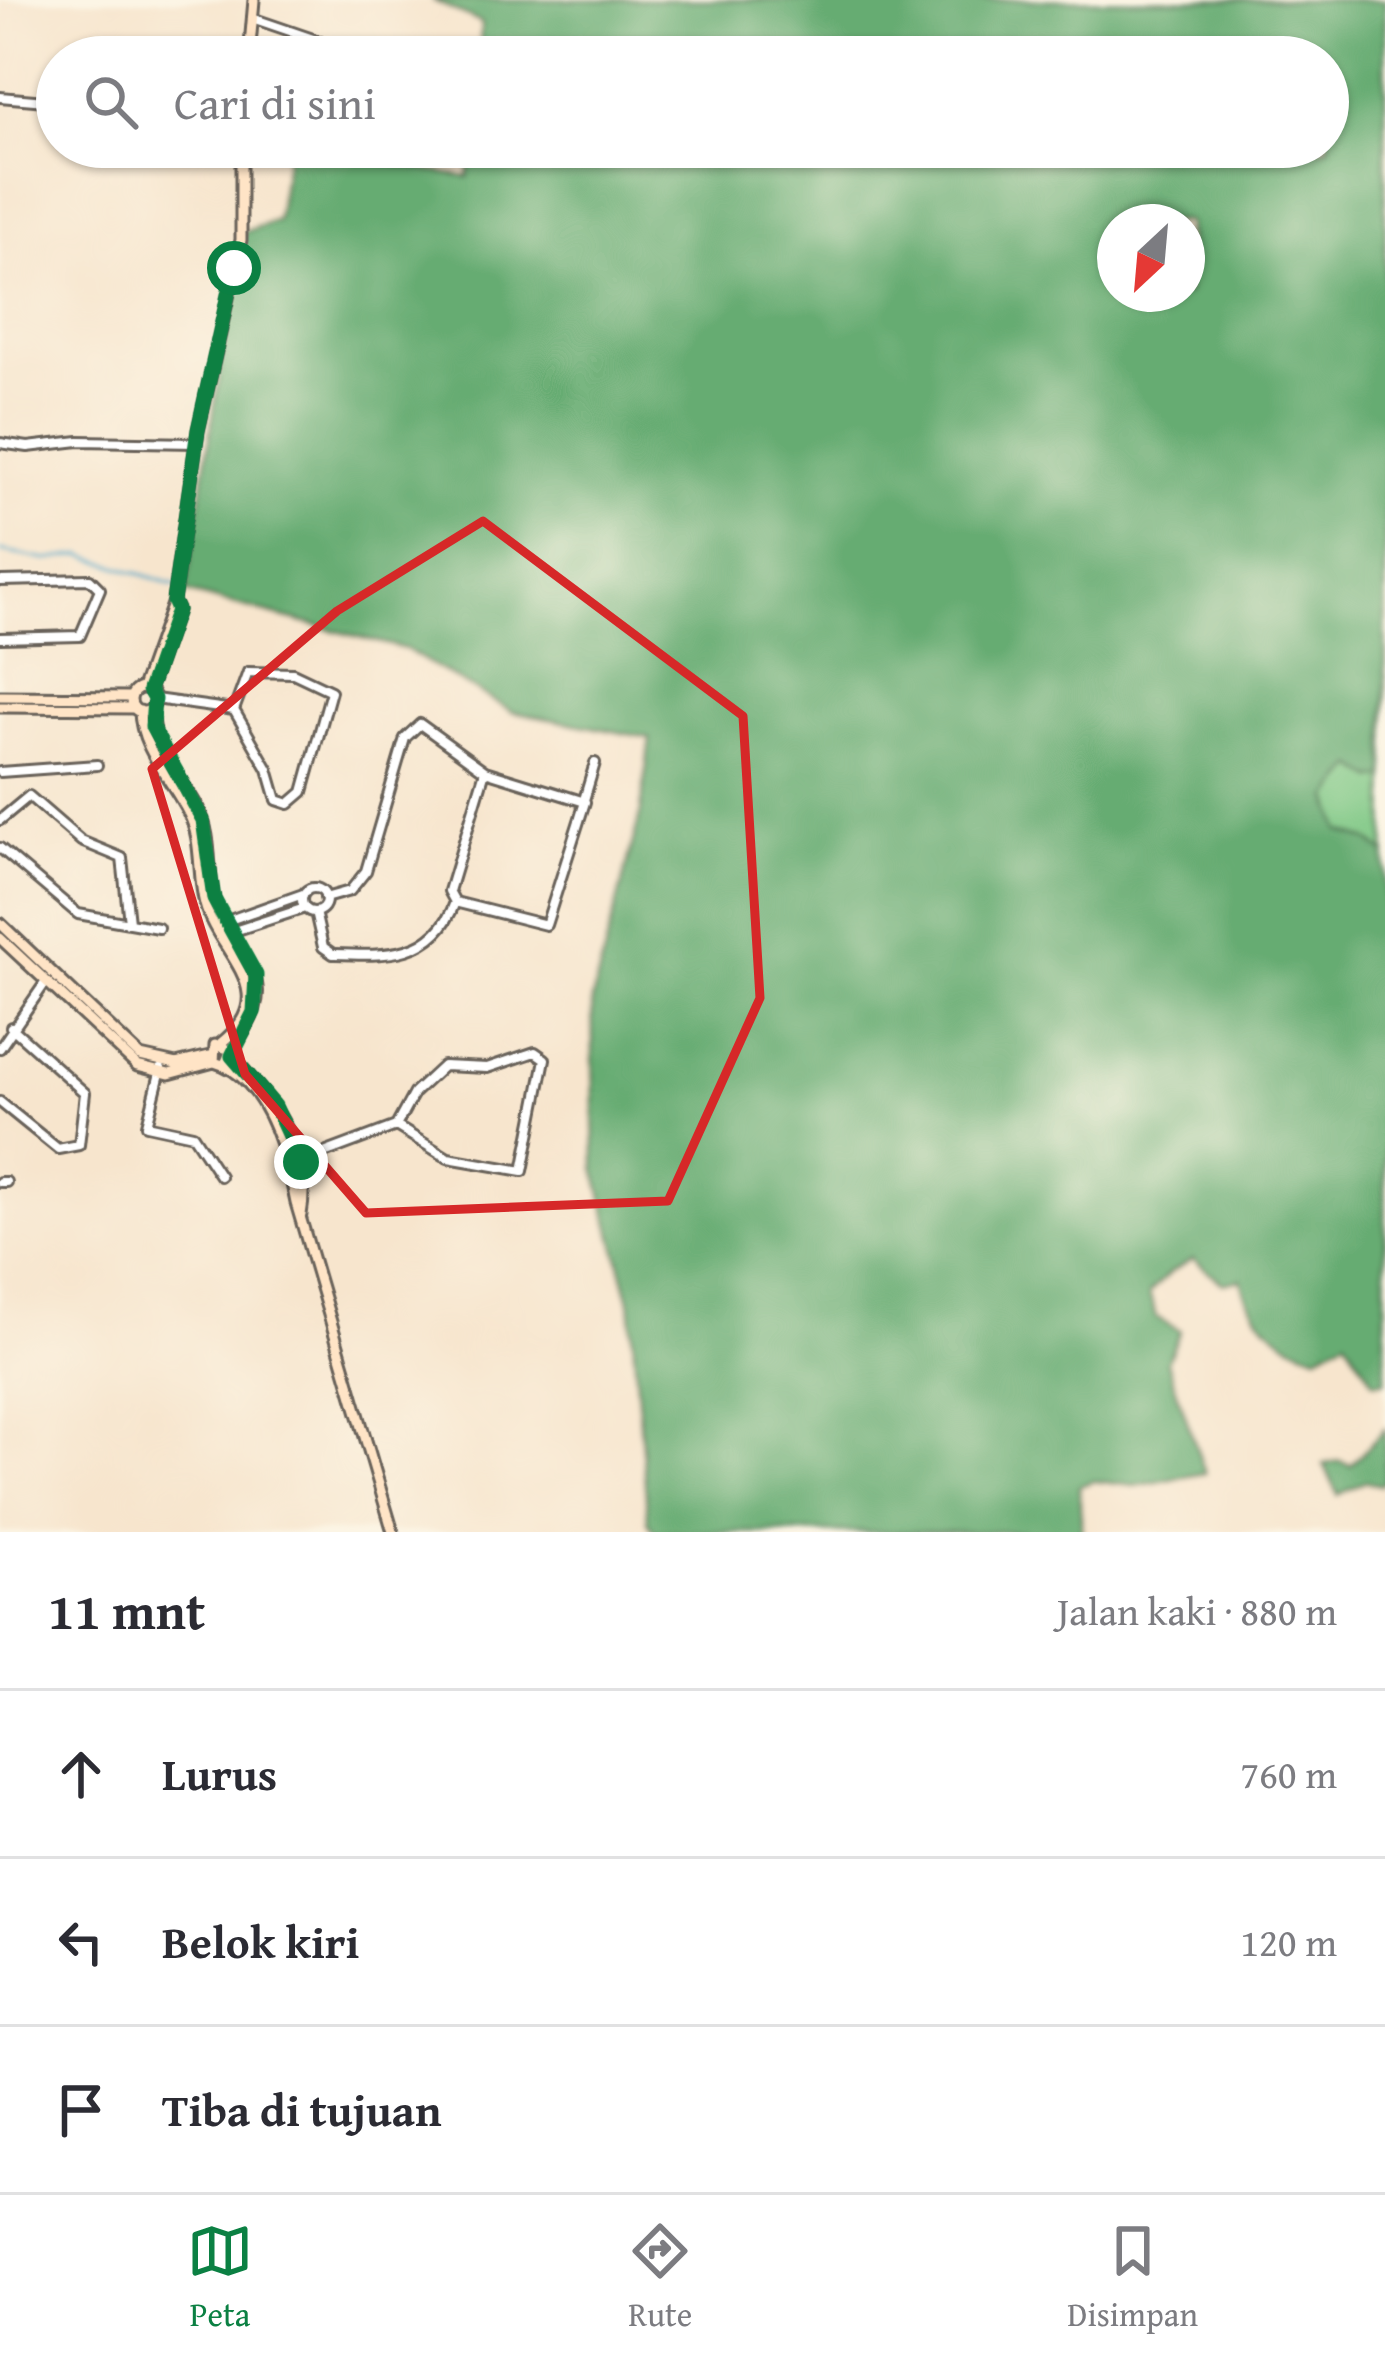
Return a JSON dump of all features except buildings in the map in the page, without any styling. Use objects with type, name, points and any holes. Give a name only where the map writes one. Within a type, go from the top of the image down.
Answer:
[{"type":"street","points":[[251,36],[254,0]]},
{"type":"street","points":[[252,18],[305,36]]},
{"type":"street","points":[[0,97],[36,100]]},
{"type":"street","points":[[240,168],[238,252],[197,438],[173,598],[143,700],[144,735],[191,815],[210,918],[248,968]]},
{"type":"street","points":[[0,443],[28,447],[197,438]]},
{"type":"street","points":[[0,581],[90,579],[100,589],[80,636],[0,638]]},
{"type":"street","points":[[246,673],[293,673],[332,692],[303,792],[294,802],[277,800],[268,769],[233,710],[246,673]]},
{"type":"street","points":[[0,696],[143,700],[233,710]]},
{"type":"street","points":[[0,707],[143,700]]},
{"type":"street","points":[[0,923],[130,1061],[161,1068],[222,1055],[244,1015],[248,968],[214,899],[201,813],[152,727],[143,700]]},
{"type":"street","points":[[227,927],[310,910],[326,898],[350,891],[366,871],[411,728],[425,726],[484,771],[584,800]]},
{"type":"street","points":[[454,902],[546,925],[596,763]]},
{"type":"street","points":[[0,772],[97,765]]},
{"type":"street","points":[[303,894],[329,953],[408,952],[442,930],[454,902],[449,891],[484,771]]},
{"type":"street","points":[[0,820],[29,796],[81,841],[120,856],[126,865],[129,922]]},
{"type":"street","points":[[0,848],[70,910],[158,928]]},
{"type":"street","points":[[227,927],[316,888],[326,898]]},
{"type":"street","points":[[0,938],[45,983],[84,1012]]},
{"type":"street","points":[[0,1048],[45,983]]},
{"type":"street","points":[[0,1102],[58,1149],[79,1145],[85,1093],[11,1027]]},
{"type":"street","points":[[301,1162],[396,1126],[414,1093],[443,1066],[487,1068],[535,1052],[545,1064],[528,1162],[518,1172],[460,1162],[396,1126]]},
{"type":"street","points":[[222,1055],[287,1124],[301,1162],[299,1199]]},
{"type":"street","points":[[161,1068],[148,1125],[193,1135],[220,1176]]},
{"type":"street","points":[[263,1099],[283,1145],[393,1532]]},
{"type":"highlighted area","points":[[483,521],[743,716],[760,998],[668,1201],[366,1213],[245,1074],[152,769],[337,611]]},
{"type":"green space","points":[[432,0],[1385,0],[1385,778],[1374,779],[1355,766],[1330,798],[1340,831],[1368,840],[1385,853],[1385,1381],[1374,1382],[1346,1339],[1318,1354],[1280,1336],[1259,1317],[1241,1279],[1223,1283],[1193,1259],[1168,1274],[1149,1294],[1156,1317],[1180,1331],[1167,1362],[1205,1473],[1135,1486],[1094,1481],[1079,1486],[1082,1532],[655,1532],[648,1522],[630,1301],[595,1168],[592,1000],[641,811],[650,738],[512,712],[405,649],[186,592],[241,233],[277,220],[285,168],[414,168],[468,177],[469,168],[1349,168],[1349,36],[481,36],[481,23]]},
{"type":"green space","points":[[1355,766],[1374,779],[1385,778],[1385,853],[1368,840],[1340,831],[1330,798]]},
{"type":"green space","points":[[1385,1429],[1385,1480],[1380,1485],[1366,1481],[1338,1495],[1324,1464],[1351,1465]]},
{"type":"waterway","points":[[0,551],[47,560],[82,555],[181,587]]},
{"type":"route","points":[[234,268],[198,430],[173,601],[177,610],[149,690],[154,695],[151,723],[201,813],[214,899],[256,975],[254,1012],[232,1056],[287,1124],[301,1162]]}]
